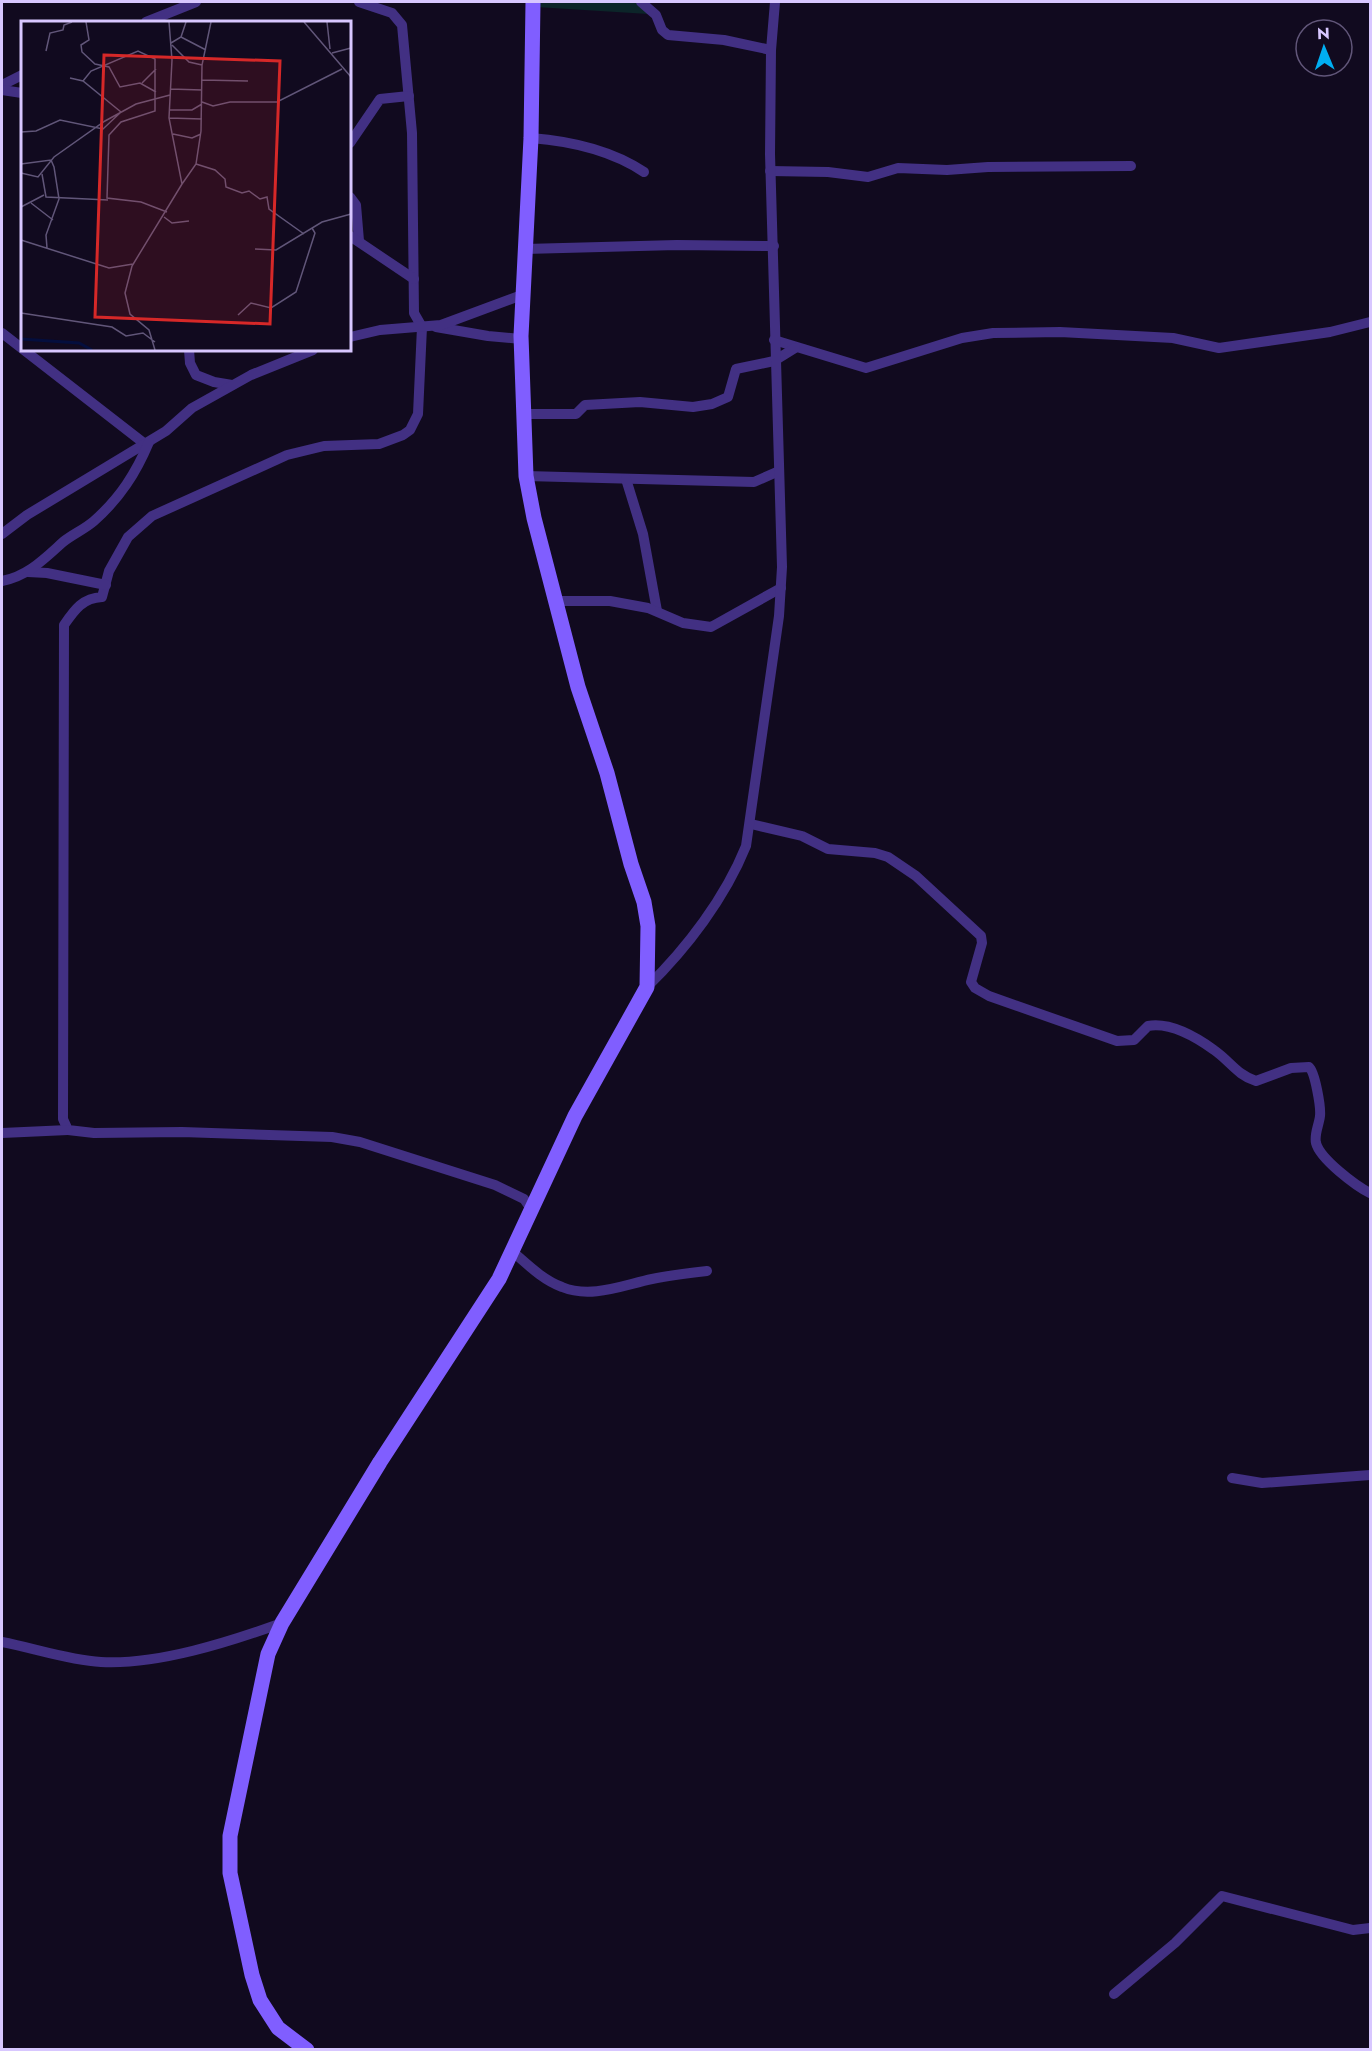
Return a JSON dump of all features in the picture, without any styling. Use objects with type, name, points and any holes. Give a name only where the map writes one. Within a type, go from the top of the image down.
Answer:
[{"type":"street","points":[[148,21],[196,2]]},
{"type":"street","points":[[359,2],[392,13],[400,20],[412,134],[415,318],[427,327],[521,339]]},
{"type":"street","points":[[533,2],[531,138],[521,339],[526,476],[534,518],[578,687],[607,773],[630,864],[644,902],[648,926],[647,987]]},
{"type":"street","points":[[641,2],[656,15],[668,35],[724,40],[771,50]]},
{"type":"street","points":[[307,2049],[278,2028],[260,2000],[252,1975],[236,1902],[228,1850],[264,1668],[282,1623],[380,1462],[486,1302],[513,1252],[575,1116],[647,987],[673,960],[738,866],[751,824],[781,588],[774,361],[774,246],[770,171],[771,50],[775,2]]},
{"type":"street","points":[[2,85],[21,76]]},
{"type":"street","points":[[2,90],[21,93]]},
{"type":"street","points":[[351,142],[380,99],[409,96]]},
{"type":"street","points":[[531,138],[559,141],[600,151],[632,164],[644,172]]},
{"type":"street","points":[[770,171],[828,172],[868,177],[898,168],[947,170],[988,167],[1131,166]]},
{"type":"street","points":[[351,198],[356,206],[354,238],[414,279]]},
{"type":"street","points":[[525,249],[687,244],[774,246]]},
{"type":"street","points":[[351,337],[380,330],[427,327],[460,319],[522,295]]},
{"type":"street","points":[[774,340],[866,368],[962,338],[993,333],[1078,333],[1173,338],[1219,348],[1330,332],[1371,322]]},
{"type":"street","points":[[68,1130],[63,1119],[65,813],[63,630],[80,605],[90,598],[102,597],[109,571],[128,537],[153,516],[288,455],[324,446],[379,444],[410,430],[418,414],[427,327]]},
{"type":"street","points":[[2,333],[21,347]]},
{"type":"street","points":[[522,414],[576,414],[585,405],[608,403],[703,406],[728,397],[736,369],[774,361],[795,348]]},
{"type":"street","points":[[26,351],[147,443]]},
{"type":"street","points":[[189,351],[190,363],[195,375],[214,382],[232,385]]},
{"type":"street","points":[[2,534],[27,515],[166,431],[192,408],[232,385],[311,351]]},
{"type":"street","points":[[2,581],[28,572],[93,522],[134,476],[147,443]]},
{"type":"street","points":[[526,476],[754,482],[779,471]]},
{"type":"street","points":[[626,479],[643,534],[657,611]]},
{"type":"street","points":[[28,572],[53,574],[106,585]]},
{"type":"street","points":[[557,601],[610,601],[657,611],[683,623],[711,627],[781,588]]},
{"type":"street","points":[[751,824],[802,836],[837,851],[875,853],[902,865],[981,936],[982,944],[971,982],[975,988],[989,996],[1117,1041],[1134,1040],[1148,1026],[1169,1025],[1214,1050],[1237,1073],[1256,1081],[1291,1068],[1309,1067],[1315,1076],[1320,1111],[1316,1135],[1318,1149],[1344,1174],[1371,1193]]},
{"type":"street","points":[[2,1133],[68,1130],[94,1133],[182,1132],[332,1137],[360,1142],[495,1185],[524,1199],[531,1209]]},
{"type":"street","points":[[513,1252],[546,1279],[562,1288],[578,1292],[597,1292],[651,1279],[707,1271]]},
{"type":"street","points":[[1232,1478],[1262,1483],[1371,1475]]},
{"type":"street","points":[[2,1642],[100,1662],[129,1662],[204,1646],[282,1623]]},
{"type":"street","points":[[1114,1994],[1175,1943],[1222,1896],[1353,1930],[1371,1928]]},
{"type":"green space","points":[[535,2],[649,2],[648,14],[536,7]]}]
